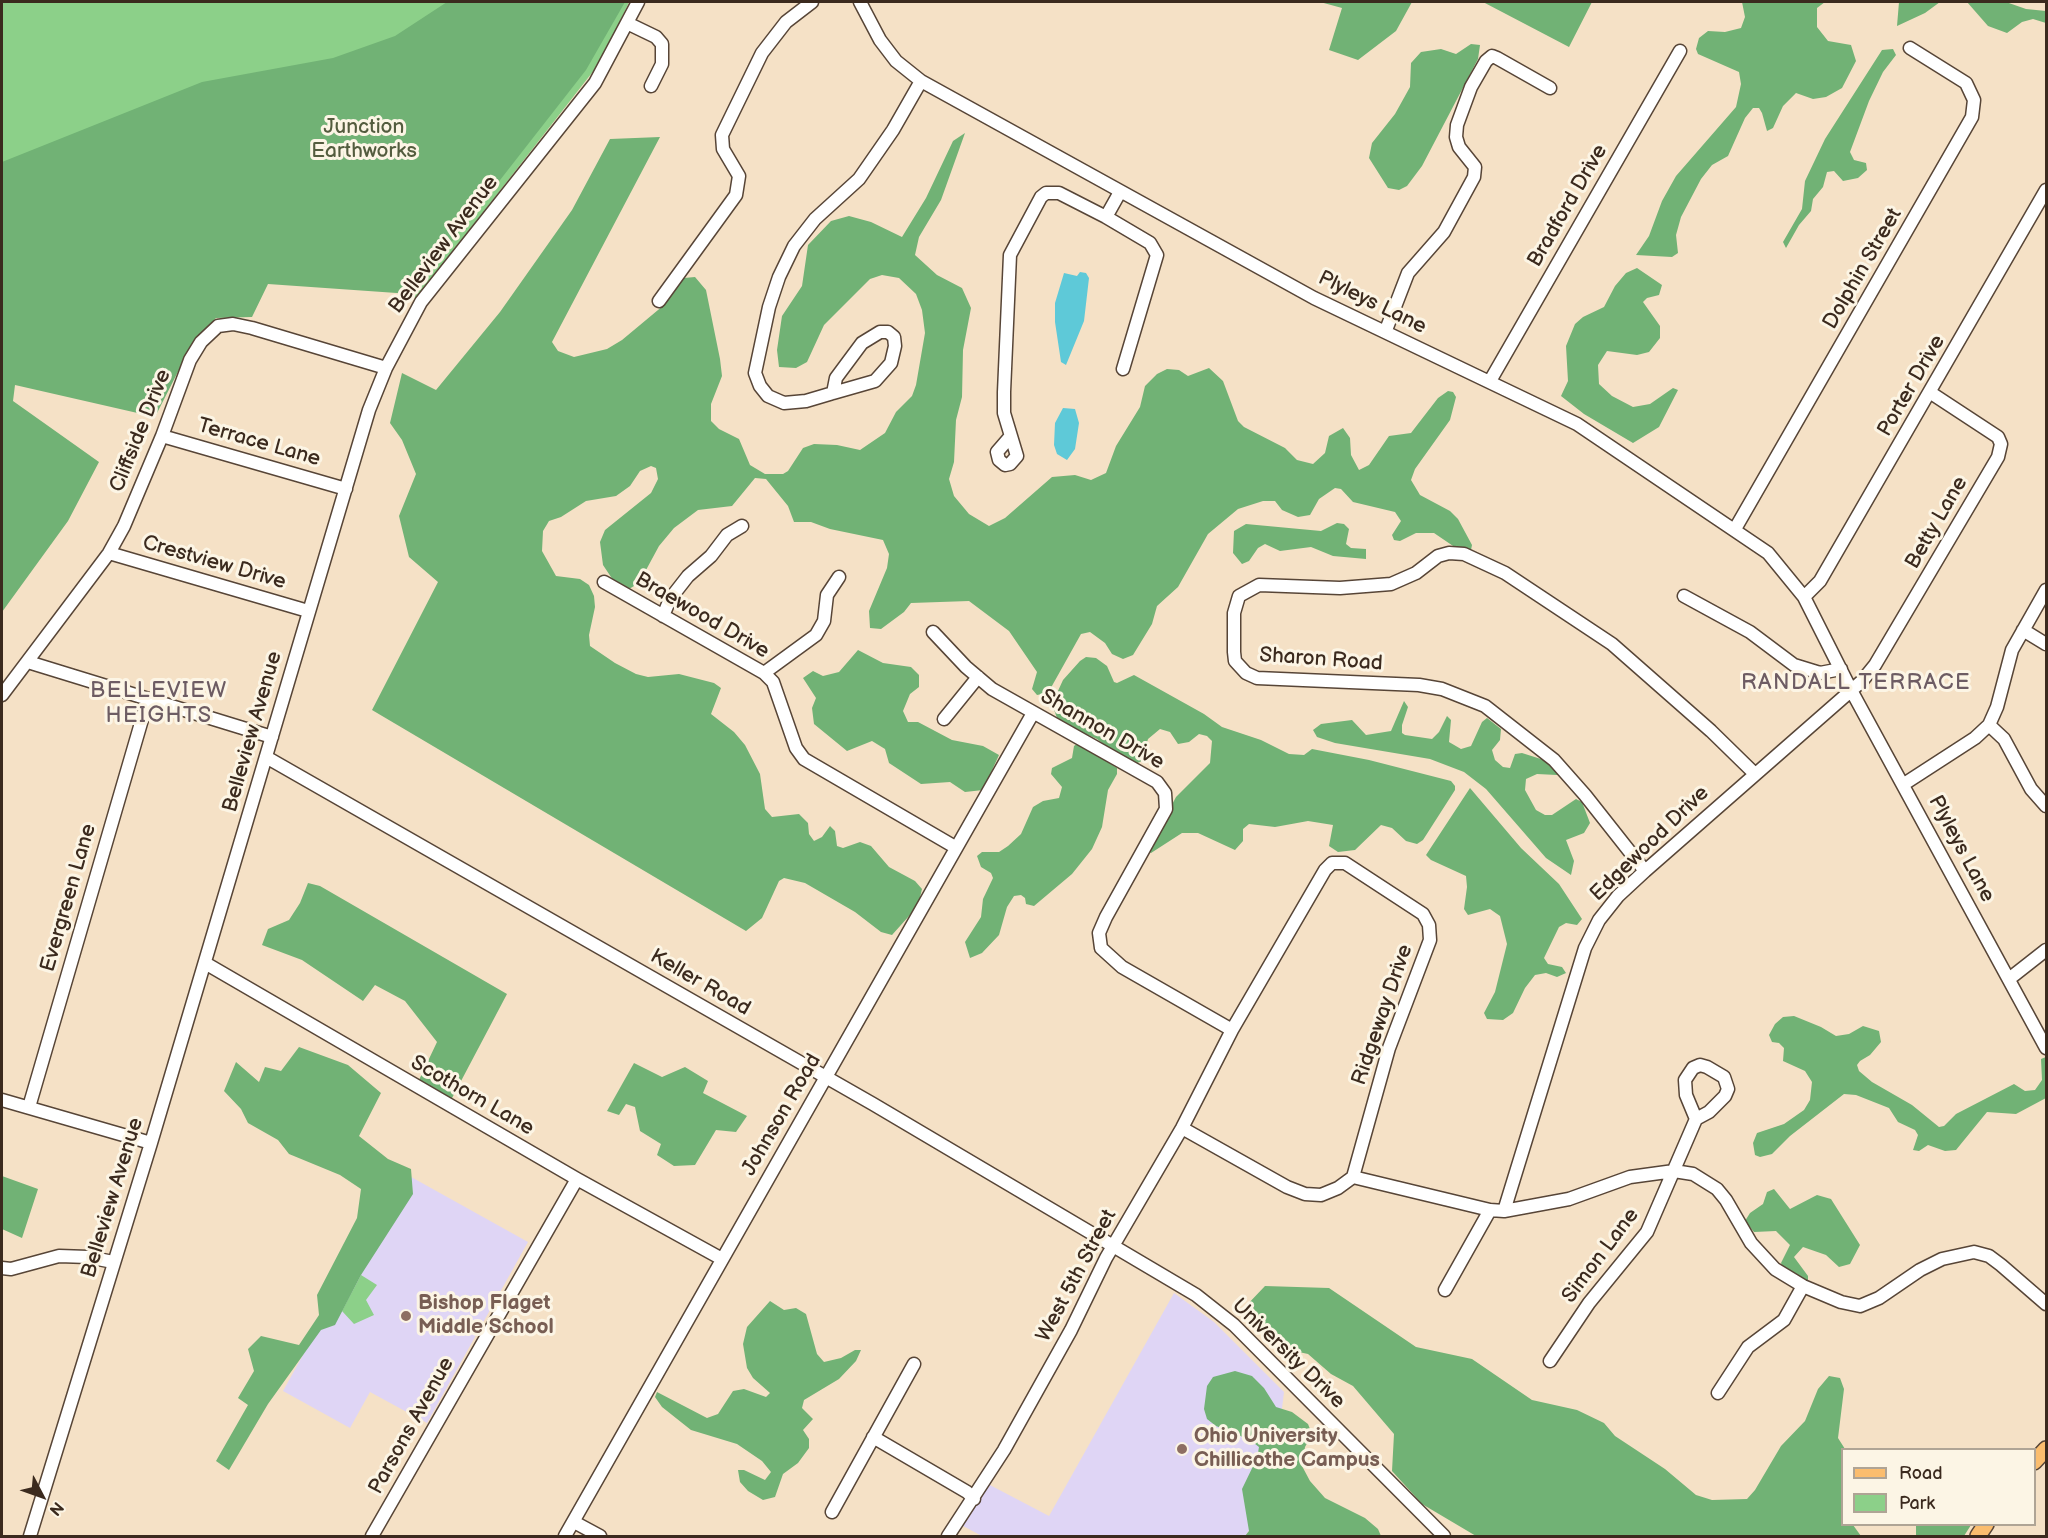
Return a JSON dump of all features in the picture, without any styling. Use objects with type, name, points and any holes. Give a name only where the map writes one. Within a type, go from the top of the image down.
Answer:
[{"type":"street","name":"Belleview Avenue","points":[[30,1536],[151,1143],[369,410],[386,368],[420,302],[595,83],[638,2]]},
{"type":"street","points":[[659,301],[736,195],[739,176],[723,149],[722,135],[762,53],[786,22],[812,2]]},
{"type":"street","name":"Plyleys Lane","points":[[860,2],[880,40],[896,61],[921,81],[1314,298],[1386,330],[1576,424],[1768,553],[1804,597],[1851,690],[2046,1048]]},
{"type":"street","points":[[627,23],[656,37],[662,44],[662,64],[651,86]]},
{"type":"street","name":"Dolphin Street","points":[[1735,529],[1972,117],[1974,100],[1966,83],[1910,48]]},
{"type":"street","name":"Bradford Drive","points":[[1490,381],[1680,51]]},
{"type":"street","points":[[1386,330],[1408,273],[1444,232],[1474,177],[1475,167],[1459,147],[1456,137],[1457,125],[1471,87],[1486,61],[1492,56],[1497,58],[1551,88]]},
{"type":"street","points":[[833,393],[836,378],[862,343],[880,332],[888,332],[894,337],[895,346],[885,373],[875,381],[833,393],[784,404],[775,401],[760,386],[755,366],[769,307],[779,277],[794,246],[815,219],[859,179],[893,130],[921,81]]},
{"type":"street","name":"Porter Drive","points":[[1804,597],[1820,580],[1931,393],[2046,190]]},
{"type":"street","points":[[1010,437],[1004,413],[1004,393],[1010,255],[1046,192],[1059,193],[1106,217],[1150,243],[1156,255],[1123,369]]},
{"type":"street","points":[[1106,217],[1120,192]]},
{"type":"street","name":"Cliffside Drive","points":[[2,695],[108,553],[124,526],[162,436],[190,360],[201,342],[218,326],[233,324],[252,328],[386,368]]},
{"type":"street","name":"Betty Lane","points":[[1851,690],[1875,665],[1889,645],[2001,451],[1998,437],[1931,393]]},
{"type":"street","name":"Terrace Lane","points":[[162,436],[346,489]]},
{"type":"street","points":[[663,616],[670,599],[688,576],[711,556],[727,535],[742,526]]},
{"type":"street","name":"Crestview Drive","points":[[108,553],[308,611]]},
{"type":"street","name":"Sharon Road","points":[[1645,871],[1554,760],[1485,706],[1442,689],[1419,685],[1257,678],[1246,673],[1235,661],[1234,652],[1233,613],[1239,596],[1259,585],[1340,588],[1391,584],[1416,573],[1438,556],[1449,553],[1464,554],[1505,573],[1612,644],[1711,731],[1754,773]]},
{"type":"street","points":[[764,673],[816,634],[824,621],[827,595],[839,578]]},
{"type":"street","name":"Braewood Drive","points":[[604,582],[764,673],[773,682],[796,748],[804,759],[955,847]]},
{"type":"street","points":[[1904,784],[1975,738],[1989,724],[1997,707],[2012,650],[2046,590]]},
{"type":"street","points":[[1684,596],[1750,632],[1794,665],[1820,673],[1840,669]]},
{"type":"street","points":[[2023,630],[2046,644]]},
{"type":"street","name":"Shannon Drive","points":[[933,632],[978,677],[1033,713],[1157,782],[1165,793],[1166,809],[1099,933],[1101,948],[1122,967],[1232,1030]]},
{"type":"street","points":[[28,662],[272,737]]},
{"type":"street","points":[[944,719],[978,677]]},
{"type":"street","name":"Edgewood Drive","points":[[1504,1211],[1590,934],[1608,908],[1645,871],[1851,690]]},
{"type":"street","name":"Evergreen Lane","points":[[28,1107],[148,699]]},
{"type":"street","name":"Johnson Road","points":[[565,1536],[1033,713]]},
{"type":"street","points":[[1989,724],[2004,739],[2031,789],[2046,806]]},
{"type":"street","name":"Keller Road","points":[[266,757],[825,1077],[1113,1246]]},
{"type":"street","name":"Ridgeway Drive","points":[[1232,1030],[1325,870],[1332,863],[1345,863],[1423,914],[1429,925],[1430,940],[1389,1048],[1353,1177]]},
{"type":"street","points":[[2009,979],[2046,950]]},
{"type":"street","name":"Scothorn Lane","points":[[205,963],[577,1179],[722,1259]]},
{"type":"street","name":"West 5th Street","points":[[948,1536],[974,1499],[1071,1330],[1113,1246],[1182,1128],[1232,1030]]},
{"type":"street","points":[[2,1100],[151,1143]]},
{"type":"street","name":"Simon Lane","points":[[1550,1361],[1589,1303],[1647,1233],[1696,1119]]},
{"type":"street","points":[[1182,1128],[1287,1187],[1305,1194],[1321,1195],[1338,1188],[1353,1177],[1490,1210],[1504,1211],[1569,1199],[1630,1177],[1674,1171],[1693,1174],[1717,1189],[1761,1256],[1775,1269],[1803,1286],[1841,1302],[1860,1306],[1879,1298],[1920,1270],[1942,1259],[1974,1252],[2001,1265],[2046,1304]]},
{"type":"street","name":"Parsons Avenue","points":[[372,1536],[577,1179]]},
{"type":"street","points":[[1445,1290],[1490,1210]]},
{"type":"street","name":"University Drive","points":[[1113,1246],[1196,1295],[1234,1326],[1444,1536]]},
{"type":"street","points":[[2,1268],[11,1269],[59,1256],[88,1257],[113,1262]]},
{"type":"street","points":[[1718,1393],[1748,1347],[1784,1320],[1803,1286]]},
{"type":"street","points":[[831,1512],[914,1364]]},
{"type":"street","points":[[873,1437],[967,1492],[974,1499]]},
{"type":"street","points":[[574,1522],[600,1536]]},
{"type":"shaded area","name":"Bishop Flaget Middle School","points":[[404,1173],[528,1242],[427,1423],[370,1392],[350,1428],[283,1391]]},
{"type":"shaded area","name":"Ohio University Chillicothe Campus","points":[[1174,1293],[1214,1322],[1284,1392],[1271,1500],[1245,1536],[982,1536],[963,1526],[988,1484],[1049,1516]]},
{"type":"green space","name":"Junction Earthworks","points":[[2,2],[629,2],[602,60],[416,298],[42,190],[2,326]]},
{"type":"green space","name":"Junction Earthworks","points":[[447,2],[625,2],[586,70],[411,294],[268,284],[252,317],[216,318],[190,348],[155,417],[15,385],[13,401],[99,462],[68,521],[2,612],[2,162],[202,82],[333,58],[395,36]]},
{"type":"green space","points":[[1320,2],[1412,2],[1396,31],[1358,60],[1329,50],[1342,8]]},
{"type":"green space","points":[[1483,2],[1592,2],[1569,47]]},
{"type":"green space","points":[[1742,2],[1825,2],[1817,8],[1817,27],[1828,41],[1851,45],[1856,61],[1842,88],[1826,97],[1813,99],[1796,93],[1783,106],[1773,128],[1767,131],[1759,108],[1753,108],[1745,118],[1728,156],[1712,165],[1701,179],[1681,217],[1676,235],[1678,253],[1672,257],[1636,255],[1649,236],[1662,201],[1676,176],[1736,107],[1741,84],[1739,72],[1698,54],[1696,49],[1699,38],[1708,31],[1725,32],[1741,28],[1745,17]]},
{"type":"green space","points":[[1899,2],[1940,2],[1925,13],[1897,26]]},
{"type":"green space","points":[[1967,2],[2006,2],[2026,9],[2046,11],[2046,23],[2033,19],[2022,22],[2007,33],[1988,26]]},
{"type":"green space","points":[[1471,44],[1480,45],[1478,59],[1422,166],[1407,186],[1399,190],[1388,188],[1369,158],[1372,143],[1395,114],[1410,87],[1411,63],[1421,52],[1441,49],[1456,54]]},
{"type":"green space","points":[[1893,49],[1896,55],[1883,72],[1869,101],[1850,152],[1854,160],[1866,163],[1867,170],[1858,178],[1843,181],[1834,171],[1827,172],[1823,187],[1813,199],[1811,211],[1799,225],[1786,248],[1783,242],[1802,209],[1805,181],[1825,139],[1882,50]]},
{"type":"green space","points":[[965,133],[941,200],[919,237],[915,255],[937,275],[962,288],[971,308],[963,350],[962,397],[956,420],[954,462],[949,479],[954,496],[969,514],[989,526],[1005,518],[1052,477],[1075,475],[1091,480],[1106,473],[1116,446],[1140,407],[1145,386],[1157,374],[1167,369],[1179,370],[1188,376],[1209,368],[1223,381],[1238,421],[1244,427],[1285,448],[1297,460],[1313,464],[1325,453],[1329,436],[1343,428],[1350,438],[1351,455],[1359,470],[1369,465],[1389,436],[1411,433],[1438,398],[1448,391],[1453,392],[1456,397],[1450,420],[1415,469],[1411,480],[1420,495],[1450,511],[1458,519],[1472,545],[1471,550],[1459,550],[1434,533],[1416,533],[1400,541],[1394,540],[1392,535],[1401,521],[1395,512],[1353,502],[1341,489],[1335,488],[1319,499],[1310,515],[1298,517],[1282,510],[1275,501],[1263,501],[1238,509],[1208,534],[1178,587],[1157,606],[1152,624],[1133,655],[1123,659],[1112,654],[1105,643],[1090,632],[1081,634],[1048,693],[1037,695],[1032,689],[1037,672],[1009,631],[969,601],[911,603],[904,612],[881,629],[870,628],[869,611],[887,568],[889,554],[883,540],[830,529],[811,522],[794,522],[788,506],[766,479],[755,478],[732,506],[698,510],[674,528],[659,546],[639,583],[629,589],[613,580],[603,565],[600,542],[605,530],[651,493],[658,479],[656,468],[651,466],[640,471],[630,486],[616,496],[586,501],[561,517],[549,521],[543,531],[542,551],[556,576],[580,579],[589,585],[594,596],[595,607],[589,635],[590,646],[636,674],[648,677],[679,674],[714,683],[721,688],[711,714],[734,732],[745,745],[760,774],[765,809],[772,817],[799,814],[808,823],[809,834],[814,841],[822,837],[830,826],[835,831],[837,846],[843,848],[860,842],[871,846],[889,867],[915,881],[922,889],[918,906],[892,935],[881,932],[855,912],[805,883],[784,878],[779,881],[762,918],[746,931],[372,710],[438,582],[409,557],[399,516],[416,474],[402,440],[390,423],[402,373],[436,390],[500,312],[572,210],[610,139],[660,137],[552,342],[558,351],[574,357],[607,349],[622,340],[664,305],[684,278],[695,277],[706,290],[722,376],[711,404],[711,421],[719,429],[739,439],[750,465],[765,474],[783,474],[788,471],[803,448],[814,444],[837,445],[860,450],[885,433],[896,412],[912,396],[916,385],[925,333],[922,310],[916,294],[899,278],[882,275],[870,279],[824,325],[807,362],[796,368],[779,367],[777,350],[782,316],[802,286],[808,245],[831,221],[849,216],[871,222],[902,237],[926,198],[953,141]]},
{"type":"green space","points":[[1637,268],[1662,285],[1659,295],[1647,298],[1643,302],[1660,326],[1660,338],[1649,352],[1637,355],[1607,351],[1598,365],[1599,384],[1612,396],[1633,407],[1650,404],[1673,388],[1678,390],[1659,427],[1633,443],[1584,414],[1561,396],[1568,381],[1566,346],[1575,324],[1583,317],[1604,307],[1615,286],[1626,273]]},
{"type":"green space","points":[[1337,523],[1344,524],[1349,529],[1346,544],[1351,548],[1366,549],[1366,559],[1333,556],[1311,547],[1280,551],[1265,544],[1258,548],[1249,561],[1242,564],[1233,553],[1234,531],[1246,524],[1321,531]]},
{"type":"green space","points":[[858,650],[883,663],[911,667],[919,675],[919,687],[910,694],[903,711],[908,722],[918,722],[952,740],[983,746],[999,755],[983,790],[965,792],[950,782],[921,784],[889,763],[885,749],[872,741],[847,751],[814,724],[812,708],[816,698],[803,678],[813,671],[823,676],[839,672]]},
{"type":"green space","points":[[1086,657],[1096,658],[1107,666],[1114,682],[1117,683],[1134,675],[1204,714],[1222,727],[1261,740],[1289,754],[1304,755],[1312,749],[1369,760],[1451,781],[1455,790],[1423,840],[1417,844],[1406,841],[1392,828],[1381,825],[1355,850],[1338,852],[1329,846],[1333,825],[1308,821],[1275,827],[1249,824],[1243,829],[1243,841],[1235,850],[1198,833],[1182,833],[1151,853],[1148,851],[1149,848],[1176,797],[1210,763],[1212,741],[1207,736],[1199,734],[1189,742],[1178,744],[1170,732],[1160,729],[1148,739],[1142,761],[1135,764],[1128,763],[1097,739],[1066,725],[1057,718],[1052,704],[1063,680]]},
{"type":"green space","points":[[1404,701],[1408,707],[1402,725],[1402,733],[1405,735],[1432,739],[1439,732],[1447,716],[1451,720],[1449,742],[1461,749],[1471,746],[1482,722],[1487,718],[1501,729],[1500,740],[1492,750],[1495,760],[1503,767],[1510,768],[1515,754],[1522,753],[1544,760],[1558,772],[1557,775],[1537,774],[1526,779],[1525,790],[1536,810],[1545,815],[1552,815],[1576,799],[1582,802],[1590,823],[1584,833],[1566,840],[1574,861],[1571,875],[1546,858],[1486,789],[1464,772],[1430,759],[1335,743],[1317,737],[1313,730],[1321,724],[1352,720],[1366,735],[1391,731]]},
{"type":"green space","points":[[1078,743],[1117,768],[1117,774],[1108,790],[1102,827],[1092,849],[1072,874],[1034,906],[1026,904],[1025,898],[1021,895],[1014,896],[1007,907],[999,935],[982,953],[970,958],[965,942],[981,917],[983,899],[993,878],[991,873],[981,867],[977,856],[982,852],[999,852],[1008,846],[1021,834],[1033,807],[1043,801],[1059,798],[1062,787],[1051,774],[1052,768],[1072,758],[1074,746]]},
{"type":"green space","points":[[1470,788],[1521,848],[1559,884],[1582,919],[1577,925],[1566,923],[1559,927],[1544,958],[1548,964],[1562,967],[1566,973],[1557,977],[1546,973],[1535,975],[1525,988],[1513,1013],[1503,1020],[1487,1019],[1484,1013],[1495,992],[1507,944],[1500,916],[1490,909],[1468,915],[1464,909],[1466,876],[1431,860],[1426,855]]},
{"type":"green space","points":[[308,883],[320,886],[507,994],[451,1100],[419,1080],[437,1042],[405,1001],[375,985],[363,1001],[302,960],[262,945],[268,929],[289,920],[300,903]]},
{"type":"green space","points":[[1794,1016],[1836,1036],[1849,1034],[1863,1026],[1879,1031],[1881,1042],[1870,1055],[1860,1061],[1857,1065],[1859,1071],[1872,1082],[1912,1105],[1939,1127],[1944,1126],[1956,1114],[2014,1084],[2025,1091],[2035,1090],[2042,1080],[2041,1059],[2046,1057],[2046,1098],[2016,1114],[1987,1112],[1956,1150],[1945,1151],[1928,1145],[1919,1151],[1913,1150],[1918,1135],[1915,1130],[1898,1122],[1889,1108],[1856,1095],[1844,1094],[1790,1136],[1772,1154],[1760,1157],[1755,1155],[1753,1143],[1757,1133],[1784,1124],[1804,1110],[1810,1100],[1812,1082],[1805,1071],[1783,1061],[1784,1048],[1779,1043],[1772,1042],[1769,1035],[1775,1024],[1783,1017]]},
{"type":"green space","points":[[299,1047],[348,1065],[381,1093],[359,1136],[388,1159],[411,1169],[413,1194],[361,1275],[335,1325],[321,1330],[268,1404],[229,1470],[216,1461],[248,1405],[238,1398],[254,1371],[248,1349],[261,1336],[299,1345],[319,1315],[317,1295],[357,1218],[361,1189],[340,1175],[289,1154],[278,1140],[248,1123],[241,1109],[224,1091],[236,1062],[259,1082],[265,1067],[281,1071]]},
{"type":"green space","points":[[634,1063],[662,1077],[685,1067],[708,1081],[703,1093],[747,1116],[736,1132],[716,1130],[695,1165],[674,1166],[657,1155],[661,1144],[640,1131],[635,1107],[626,1104],[619,1115],[607,1111]]},
{"type":"green space","points":[[2,1176],[38,1189],[22,1238],[2,1229]]},
{"type":"green space","points":[[1774,1189],[1790,1209],[1817,1195],[1831,1199],[1860,1245],[1850,1264],[1839,1267],[1826,1255],[1803,1247],[1794,1257],[1808,1276],[1808,1282],[1783,1268],[1781,1263],[1790,1245],[1776,1231],[1754,1232],[1745,1221],[1750,1213],[1763,1204],[1767,1192]]},
{"type":"green space","points":[[361,1275],[377,1285],[366,1300],[374,1315],[354,1324],[342,1311]]},
{"type":"green space","points":[[1265,1286],[1329,1288],[1416,1347],[1472,1359],[1532,1400],[1577,1410],[1604,1423],[1615,1436],[1665,1469],[1696,1495],[1712,1500],[1747,1499],[1755,1490],[1781,1446],[1805,1421],[1818,1389],[1829,1376],[1840,1378],[1844,1389],[1838,1438],[1844,1448],[1841,1448],[1841,1526],[1854,1526],[1861,1536],[1476,1536],[1422,1504],[1392,1471],[1394,1434],[1353,1386],[1331,1374],[1308,1354],[1285,1349],[1245,1307]]},
{"type":"green space","points":[[770,1301],[784,1310],[796,1308],[806,1314],[817,1354],[824,1362],[841,1358],[855,1350],[861,1350],[856,1361],[839,1379],[804,1400],[802,1408],[813,1419],[803,1430],[809,1439],[809,1448],[798,1463],[783,1474],[775,1497],[763,1500],[748,1491],[740,1482],[738,1470],[744,1470],[765,1480],[771,1472],[762,1461],[737,1444],[691,1430],[662,1407],[655,1397],[657,1392],[707,1418],[718,1414],[733,1391],[744,1389],[766,1397],[770,1393],[753,1378],[747,1368],[743,1344],[747,1327]]},
{"type":"green space","points":[[1235,1371],[1252,1376],[1264,1388],[1276,1407],[1292,1412],[1308,1424],[1312,1434],[1305,1447],[1302,1466],[1310,1481],[1325,1498],[1365,1518],[1378,1529],[1381,1536],[1245,1536],[1249,1531],[1242,1489],[1257,1458],[1259,1447],[1250,1440],[1216,1426],[1207,1419],[1204,1409],[1207,1386],[1213,1377]]},
{"type":"green space","points":[[1916,1526],[1970,1526],[1964,1536],[1916,1536]]},
{"type":"water","points":[[1080,272],[1086,273],[1089,278],[1084,321],[1066,365],[1061,362],[1055,322],[1055,303],[1064,273],[1077,276]]},
{"type":"water","points":[[1063,408],[1075,409],[1079,423],[1075,449],[1067,460],[1057,454],[1054,445],[1055,423]]},
{"type":"place","name":"Bishop Flaget Middle School","points":[[406,1316]]},
{"type":"place","name":"Ohio University Chillicothe Campus","points":[[1182,1449]]},
{"type":"district","name":"RANDALL TERRACE","points":[[1856,683]]},
{"type":"district","name":"BELLEVIEW HEIGHTS","points":[[159,704]]}]
